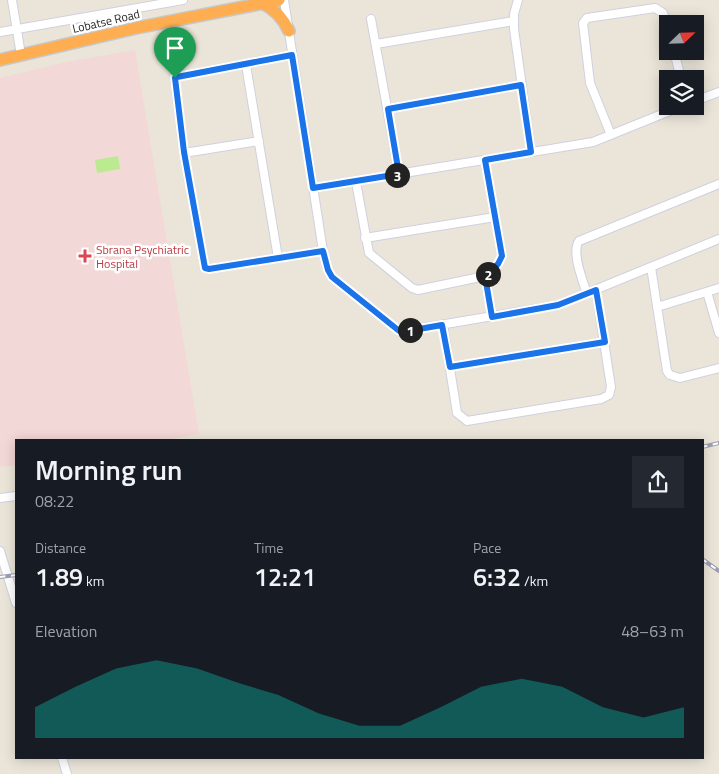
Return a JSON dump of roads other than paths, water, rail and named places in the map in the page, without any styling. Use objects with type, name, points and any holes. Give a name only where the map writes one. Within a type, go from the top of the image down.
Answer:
[{"type":"highway","name":"Lobatse Road","points":[[0,60],[145,26],[278,0]]},
{"type":"highway","points":[[262,3],[275,10],[288,31]]},
{"type":"highway","points":[[0,67],[24,62],[76,42]]},
{"type":"street","points":[[12,0],[21,54]]},
{"type":"street","points":[[0,32],[183,0]]},
{"type":"street","points":[[284,0],[323,251],[328,270],[332,277],[398,330],[402,332],[558,305],[719,239]]},
{"type":"street","points":[[518,0],[514,21],[531,152]]},
{"type":"street","points":[[611,135],[591,87],[583,23],[588,18],[655,8],[664,15]]},
{"type":"street","points":[[372,18],[399,174]]},
{"type":"street","points":[[376,44],[514,21]]},
{"type":"street","points":[[292,55],[175,78],[184,152],[205,268],[209,269],[323,251]]},
{"type":"street","points":[[246,65],[278,258]]},
{"type":"street","points":[[388,109],[521,85]]},
{"type":"street","points":[[704,98],[719,92]]},
{"type":"street","points":[[313,188],[593,142],[660,115]]},
{"type":"street","points":[[184,152],[259,141]]},
{"type":"street","points":[[356,182],[365,238],[370,255],[414,289],[418,290],[485,276],[502,258],[485,160]]},
{"type":"street","points":[[586,294],[576,257],[575,248],[579,242],[719,184]]},
{"type":"street","points":[[365,238],[495,217]]},
{"type":"street","points":[[651,267],[667,371],[670,375],[680,378],[719,368]]},
{"type":"street","points":[[485,276],[492,317]]},
{"type":"street","points":[[657,307],[719,288]]},
{"type":"street","points":[[442,325],[457,413],[467,421],[591,401],[606,396],[611,390],[596,290]]},
{"type":"street","points":[[707,292],[719,333]]},
{"type":"street","points":[[450,367],[605,342]]},
{"type":"street","points":[[0,498],[15,496]]},
{"type":"street","points":[[0,551],[15,600]]},
{"type":"street","points":[[62,759],[67,774]]},
{"type":"railway","points":[[704,447],[719,443]]},
{"type":"railway","points":[[704,560],[719,571]]},
{"type":"railway","points":[[0,577],[15,575]]},
{"type":"place","name":"Sbrana Psychiatric Hospital","points":[[85,256]]}]
